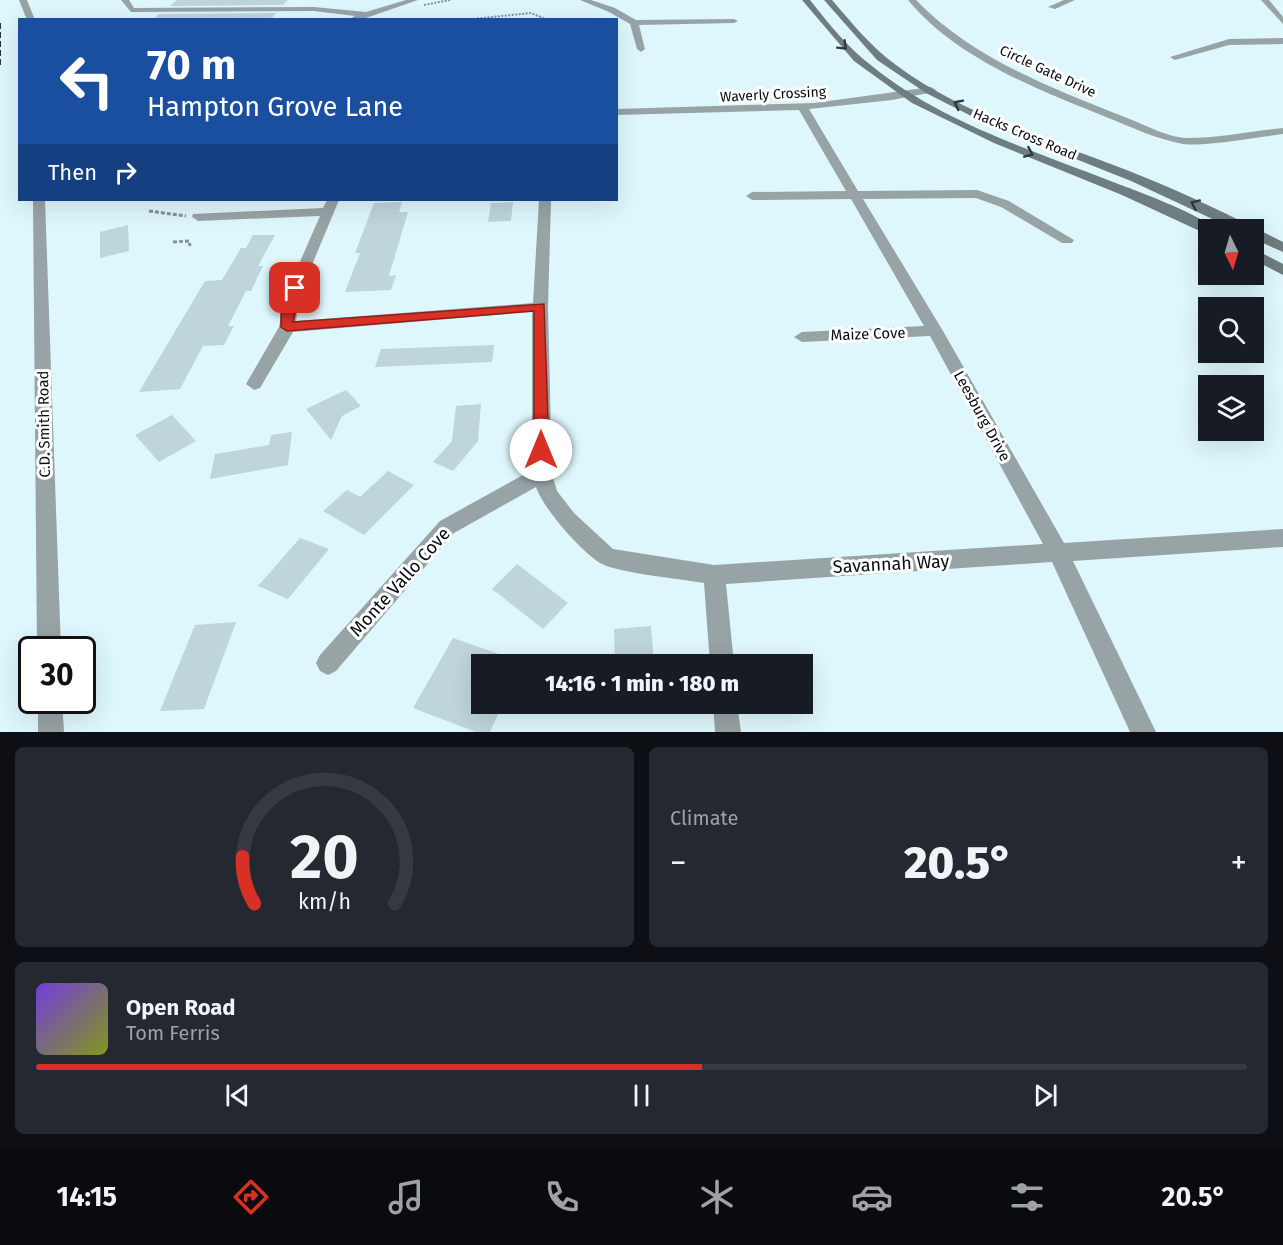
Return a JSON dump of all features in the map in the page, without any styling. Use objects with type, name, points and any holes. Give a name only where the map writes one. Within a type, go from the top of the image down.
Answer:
[{"type":"main road","name":"Hacks Cross Road","points":[[806,0],[837,40],[854,57],[878,76],[909,95],[981,133],[1118,188],[1198,225]]},
{"type":"main road","name":"Hacks Cross Road","points":[[828,0],[860,39],[901,74],[1000,126],[1135,178],[1224,219]]},
{"type":"main road","points":[[1264,238],[1283,248]]},
{"type":"main road","points":[[1264,260],[1283,270]]},
{"type":"street","points":[[23,0],[30,18]]},
{"type":"street","points":[[125,0],[131,10],[315,9],[363,14]]},
{"type":"street","points":[[356,18],[414,0]]},
{"type":"street","points":[[584,0],[612,10],[634,23],[734,21]]},
{"type":"street","name":"Circle Gate Drive","points":[[912,0],[926,16],[966,45],[1014,73],[1161,135],[1186,141],[1283,131]]},
{"type":"street","points":[[1052,7],[1071,0]]},
{"type":"street","points":[[1265,0],[1283,22]]},
{"type":"street","points":[[634,23],[641,49]]},
{"type":"street","points":[[1175,57],[1229,42],[1283,41]]},
{"type":"street","name":"Waverly Crossing","points":[[618,112],[803,108],[909,95],[931,90]]},
{"type":"street","name":"Leesburg Drive","points":[[803,108],[935,331],[1059,554],[1143,732]]},
{"type":"street","points":[[752,196],[977,194],[1005,204],[1067,240]]},
{"type":"street","name":"C.D. Smith Road","points":[[39,201],[49,636]]},
{"type":"street","points":[[542,474],[540,307],[544,201]]},
{"type":"street","points":[[198,217],[330,206],[292,296],[287,327],[279,345],[254,384]]},
{"type":"street","points":[[287,327],[540,307]]},
{"type":"street","name":"Maize Cove","points":[[802,337],[935,331]]},
{"type":"street","name":"Savannah Way","points":[[542,474],[548,494],[567,519],[608,557],[714,574],[1059,554],[1283,538]]},
{"type":"street","name":"Monte Vallo Cove","points":[[328,663],[447,527],[542,474]]},
{"type":"street","points":[[714,574],[721,654]]},
{"type":"street","points":[[50,714],[51,732]]},
{"type":"street","points":[[726,714],[728,732]]},
{"type":"path","points":[[481,18],[524,13],[540,14],[545,18]]},
{"type":"path","points":[[149,211],[198,217]]},
{"type":"path","points":[[173,242],[189,241],[190,246]]},
{"type":"building","points":[[177,0],[288,0],[283,5],[170,6]]},
{"type":"building","points":[[276,13],[272,18],[154,18],[159,14]]},
{"type":"building","points":[[402,202],[399,212],[408,212],[389,276],[396,275],[391,290],[345,292],[360,253],[355,253],[374,203]]},
{"type":"building","points":[[513,202],[511,221],[488,222],[491,203]]},
{"type":"building","points":[[128,225],[129,251],[100,258],[100,232]]},
{"type":"building","points":[[253,235],[275,235],[258,266],[263,266],[251,291],[246,291],[228,326],[234,326],[224,345],[203,346],[180,389],[139,392],[205,281],[222,280],[241,248],[246,248]]},
{"type":"building","points":[[494,345],[492,362],[375,367],[381,349]]},
{"type":"building","points":[[346,390],[361,406],[342,416],[331,440],[306,409]]},
{"type":"building","points":[[481,404],[478,441],[453,471],[433,462],[452,441],[456,406]]},
{"type":"building","points":[[172,415],[196,441],[159,462],[135,435]]},
{"type":"building","points":[[292,432],[288,465],[210,479],[215,454],[269,445],[271,435]]},
{"type":"building","points":[[388,471],[414,485],[364,535],[323,511],[347,490],[360,497]]},
{"type":"building","points":[[300,538],[329,549],[288,599],[258,586]]},
{"type":"building","points":[[517,564],[568,603],[543,629],[492,589]]},
{"type":"building","points":[[236,622],[204,709],[160,711],[195,625]]},
{"type":"building","points":[[651,626],[653,654],[615,654],[614,629]]},
{"type":"building","points":[[453,638],[499,654],[471,654],[471,714],[498,714],[490,732],[476,732],[413,708]]},
{"type":"railway","points":[[0,23],[0,67]]},
{"type":"route","points":[[295,288],[287,314],[287,327],[540,307],[541,450]]}]
